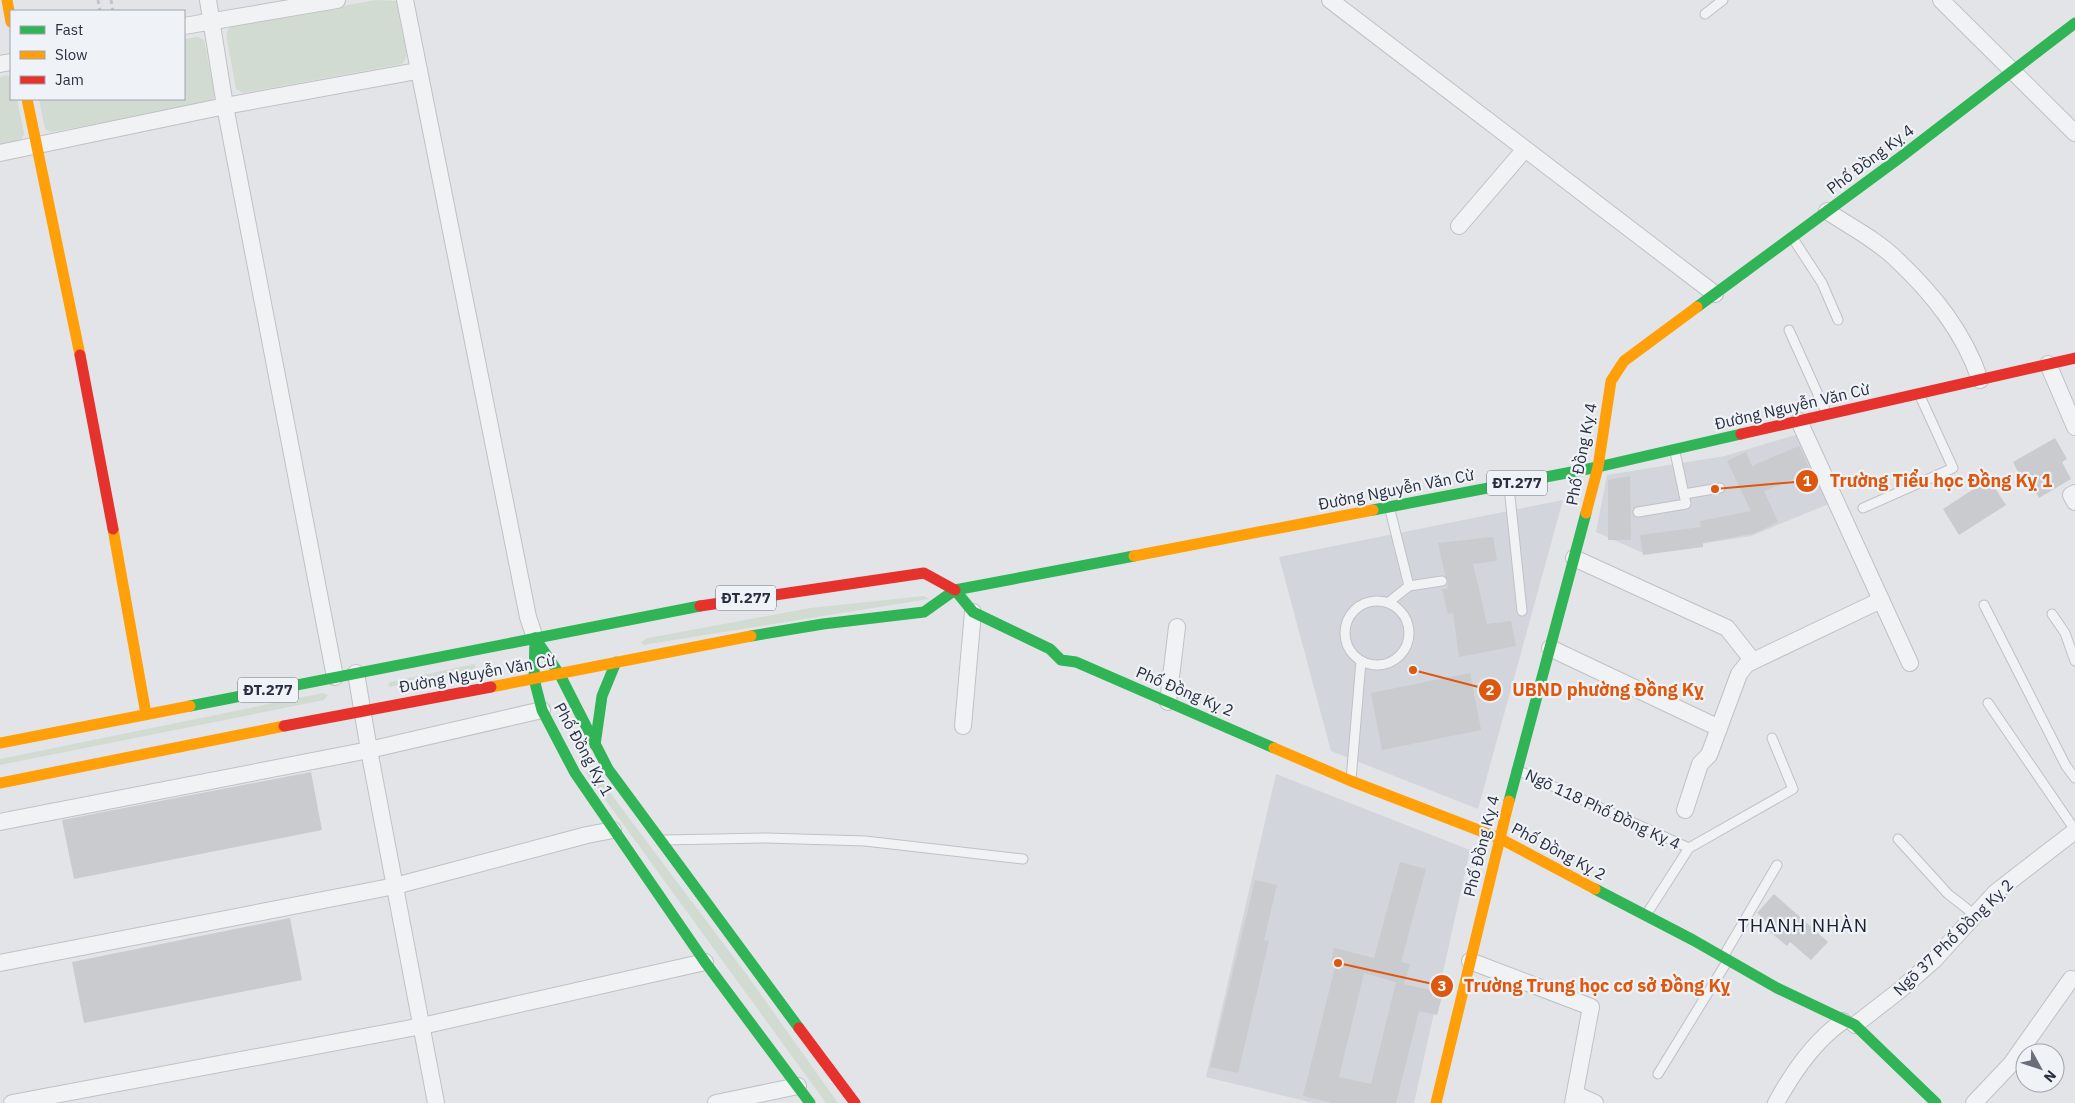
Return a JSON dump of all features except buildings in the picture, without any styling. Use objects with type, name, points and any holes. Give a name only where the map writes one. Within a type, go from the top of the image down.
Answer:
[{"type":"main road","points":[[7,0],[10,16]]},
{"type":"main road","name":"Phố Đồng Kỵ 4","points":[[1436,1103],[1499,838],[1598,467],[1611,381],[1624,361],[2075,24]]},
{"type":"main road","points":[[27,100],[103,470],[146,714]]},
{"type":"main road","name":"Đường Nguyễn Văn Cừ","points":[[0,783],[362,710],[560,675],[616,662],[823,624],[924,612],[955,590],[1598,467],[2075,358]]},
{"type":"main road","name":"Đường Nguyễn Văn Cừ","points":[[0,743],[726,601],[924,573],[955,590]]},
{"type":"main road","name":"Phố Đồng Kỵ 2","points":[[955,590],[974,612],[1050,649],[1066,650],[1076,662],[1351,780],[1499,838],[1849,1023],[1935,1103]]},
{"type":"main road","name":"Phố Đồng Kỵ 1","points":[[535,638],[560,675],[608,769],[854,1103]]},
{"type":"main road","name":"Phố Đồng Kỵ 1","points":[[535,638],[534,679],[542,710],[575,773],[705,962],[810,1103]]},
{"type":"main road","points":[[595,745],[603,693],[616,662]]},
{"type":"street","points":[[208,0],[226,106],[335,677]]},
{"type":"street","points":[[185,26],[337,0]]},
{"type":"street","points":[[405,0],[417,71],[528,616],[535,638]]},
{"type":"street","points":[[1330,0],[1715,294]]},
{"type":"street","points":[[1941,0],[2074,131]]},
{"type":"street","points":[[0,153],[226,106],[417,71]]},
{"type":"street","points":[[1459,226],[1525,149]]},
{"type":"street","points":[[1827,211],[1896,258],[1946,311],[1965,343],[1980,380]]},
{"type":"street","points":[[2048,364],[2075,427]]},
{"type":"street","points":[[1800,421],[1910,662]]},
{"type":"street","points":[[2075,494],[2071,495],[2075,502]]},
{"type":"street","points":[[1574,558],[1727,628],[1753,661]]},
{"type":"street","points":[[1685,810],[1700,764],[1709,755],[1740,674],[1747,664],[1881,600]]},
{"type":"street","points":[[963,726],[974,612]]},
{"type":"street","points":[[1168,702],[1177,626]]},
{"type":"street","points":[[1550,648],[1719,728]]},
{"type":"street","points":[[356,673],[436,1103]]},
{"type":"street","points":[[0,822],[369,750],[542,710]]},
{"type":"street","points":[[0,963],[395,886],[587,835],[613,830]]},
{"type":"street","name":"Ngõ 37 Phố Đồng Kỵ 2","points":[[1776,1103],[1790,1078],[1826,1033],[1849,1023],[1900,990],[1934,960],[1996,892],[2075,831]]},
{"type":"street","points":[[1470,961],[1591,1007],[1574,1099],[1596,1103]]},
{"type":"street","points":[[12,1103],[422,1026],[705,962]]},
{"type":"street","points":[[1974,1103],[2011,1064],[2071,979]]},
{"type":"street","points":[[716,1103],[798,1086]]},
{"type":"lane","points":[[1705,14],[1723,0]]},
{"type":"lane","points":[[1792,237],[1822,283],[1838,320]]},
{"type":"lane","points":[[1789,330],[1828,415]]},
{"type":"lane","points":[[1863,508],[1953,468],[1919,394]]},
{"type":"lane","points":[[1638,512],[1686,504],[1674,450]]},
{"type":"lane","points":[[1509,484],[1522,611]]},
{"type":"lane","points":[[1684,494],[1720,488]]},
{"type":"lane","points":[[1390,507],[1408,586]]},
{"type":"lane","points":[[1389,602],[1408,586],[1442,580]]},
{"type":"lane","points":[[1378,600],[1389,602],[1398,608],[1409,625],[1410,636],[1406,646],[1401,655],[1382,664],[1362,660],[1353,654],[1345,635],[1346,624],[1358,607],[1378,600]]},
{"type":"lane","points":[[1984,605],[2066,766],[2075,778]]},
{"type":"lane","points":[[2052,614],[2065,633],[2075,662]]},
{"type":"lane","points":[[1351,780],[1362,660]]},
{"type":"lane","points":[[1988,703],[2075,831]]},
{"type":"lane","points":[[1646,915],[1689,848],[1792,789],[1772,738]]},
{"type":"lane","name":"Ngõ 118 Phố Đồng Kỵ 4","points":[[1517,770],[1689,848]]},
{"type":"lane","points":[[662,840],[766,838],[865,841],[1024,859]]},
{"type":"lane","points":[[1898,839],[1948,894],[1975,914]]},
{"type":"lane","points":[[1658,1074],[1726,959],[1777,865]]},
{"type":"shaded area","points":[[376,0],[396,1],[407,56],[402,64],[243,93],[236,89],[226,34],[230,26]]},
{"type":"shaded area","points":[[198,37],[204,40],[215,96],[211,103],[51,132],[45,129],[39,100],[185,100],[185,39]]},
{"type":"shaded area","points":[[7,75],[10,77],[10,100],[17,100],[24,134],[20,142],[0,145],[0,77]]},
{"type":"shaded area","points":[[1802,433],[1831,503],[1751,536],[1643,553],[1596,532],[1607,475],[1725,456]]},
{"type":"shaded area","points":[[1563,500],[1478,809],[1331,751],[1279,557]]},
{"type":"shaded area","points":[[924,596],[929,599],[643,645],[641,642],[648,638],[810,608]]},
{"type":"shaded area","points":[[474,664],[476,667],[472,671],[390,687],[388,685],[390,682]]},
{"type":"shaded area","points":[[323,693],[328,695],[324,700],[0,765],[0,759]]},
{"type":"shaded area","points":[[588,770],[596,774],[747,975],[838,1103],[826,1103],[586,773]]},
{"type":"shaded area","points":[[1276,774],[1470,850],[1414,1103],[1314,1103],[1206,1077]]},
{"type":"traffic: fast","points":[[1697,307],[1902,156],[2075,23]]},
{"type":"traffic: fast","points":[[1373,510],[1598,467],[1741,434]]},
{"type":"traffic: fast","points":[[1509,801],[1586,513]]},
{"type":"traffic: fast","points":[[751,636],[823,624],[924,612],[955,590],[1134,556]]},
{"type":"traffic: fast","points":[[955,590],[973,612],[1050,649],[1061,660],[1076,662],[1274,748]]},
{"type":"traffic: fast","points":[[190,706],[700,606]]},
{"type":"traffic: fast","points":[[535,638],[560,675],[608,769],[799,1028]]},
{"type":"traffic: fast","points":[[535,638],[534,679],[542,710],[575,773],[705,962],[810,1103]]},
{"type":"traffic: fast","points":[[595,745],[602,696],[616,662]]},
{"type":"traffic: fast","points":[[1595,889],[1693,940],[1777,988],[1855,1025],[1936,1103]]},
{"type":"traffic: slow","points":[[7,0],[10,16]]},
{"type":"traffic: slow","points":[[27,100],[80,355]]},
{"type":"traffic: slow","points":[[1586,513],[1598,467],[1611,381],[1624,361],[1697,307]]},
{"type":"traffic: slow","points":[[1134,556],[1373,510]]},
{"type":"traffic: slow","points":[[113,529],[146,714]]},
{"type":"traffic: slow","points":[[491,687],[751,636]]},
{"type":"traffic: slow","points":[[0,743],[190,706]]},
{"type":"traffic: slow","points":[[0,783],[284,726]]},
{"type":"traffic: slow","points":[[1274,748],[1351,781],[1499,838],[1595,889]]},
{"type":"traffic: slow","points":[[1436,1103],[1509,801]]},
{"type":"traffic: jam","points":[[80,355],[113,529]]},
{"type":"traffic: jam","points":[[1741,434],[2075,358]]},
{"type":"traffic: jam","points":[[700,606],[924,573],[955,590]]},
{"type":"traffic: jam","points":[[284,726],[491,687]]},
{"type":"traffic: jam","points":[[799,1028],[855,1103]]},
{"type":"place","name":"Trường Tiểu học Đồng Kỵ 1","points":[[1715,489]]},
{"type":"place","name":"UBND phường Đồng Kỵ","points":[[1413,670]]},
{"type":"place","name":"Trường Trung học cơ sở Đồng Kỵ","points":[[1338,963]]},
{"type":"district","name":"THANH NHÀN","points":[[1803,925]]}]
